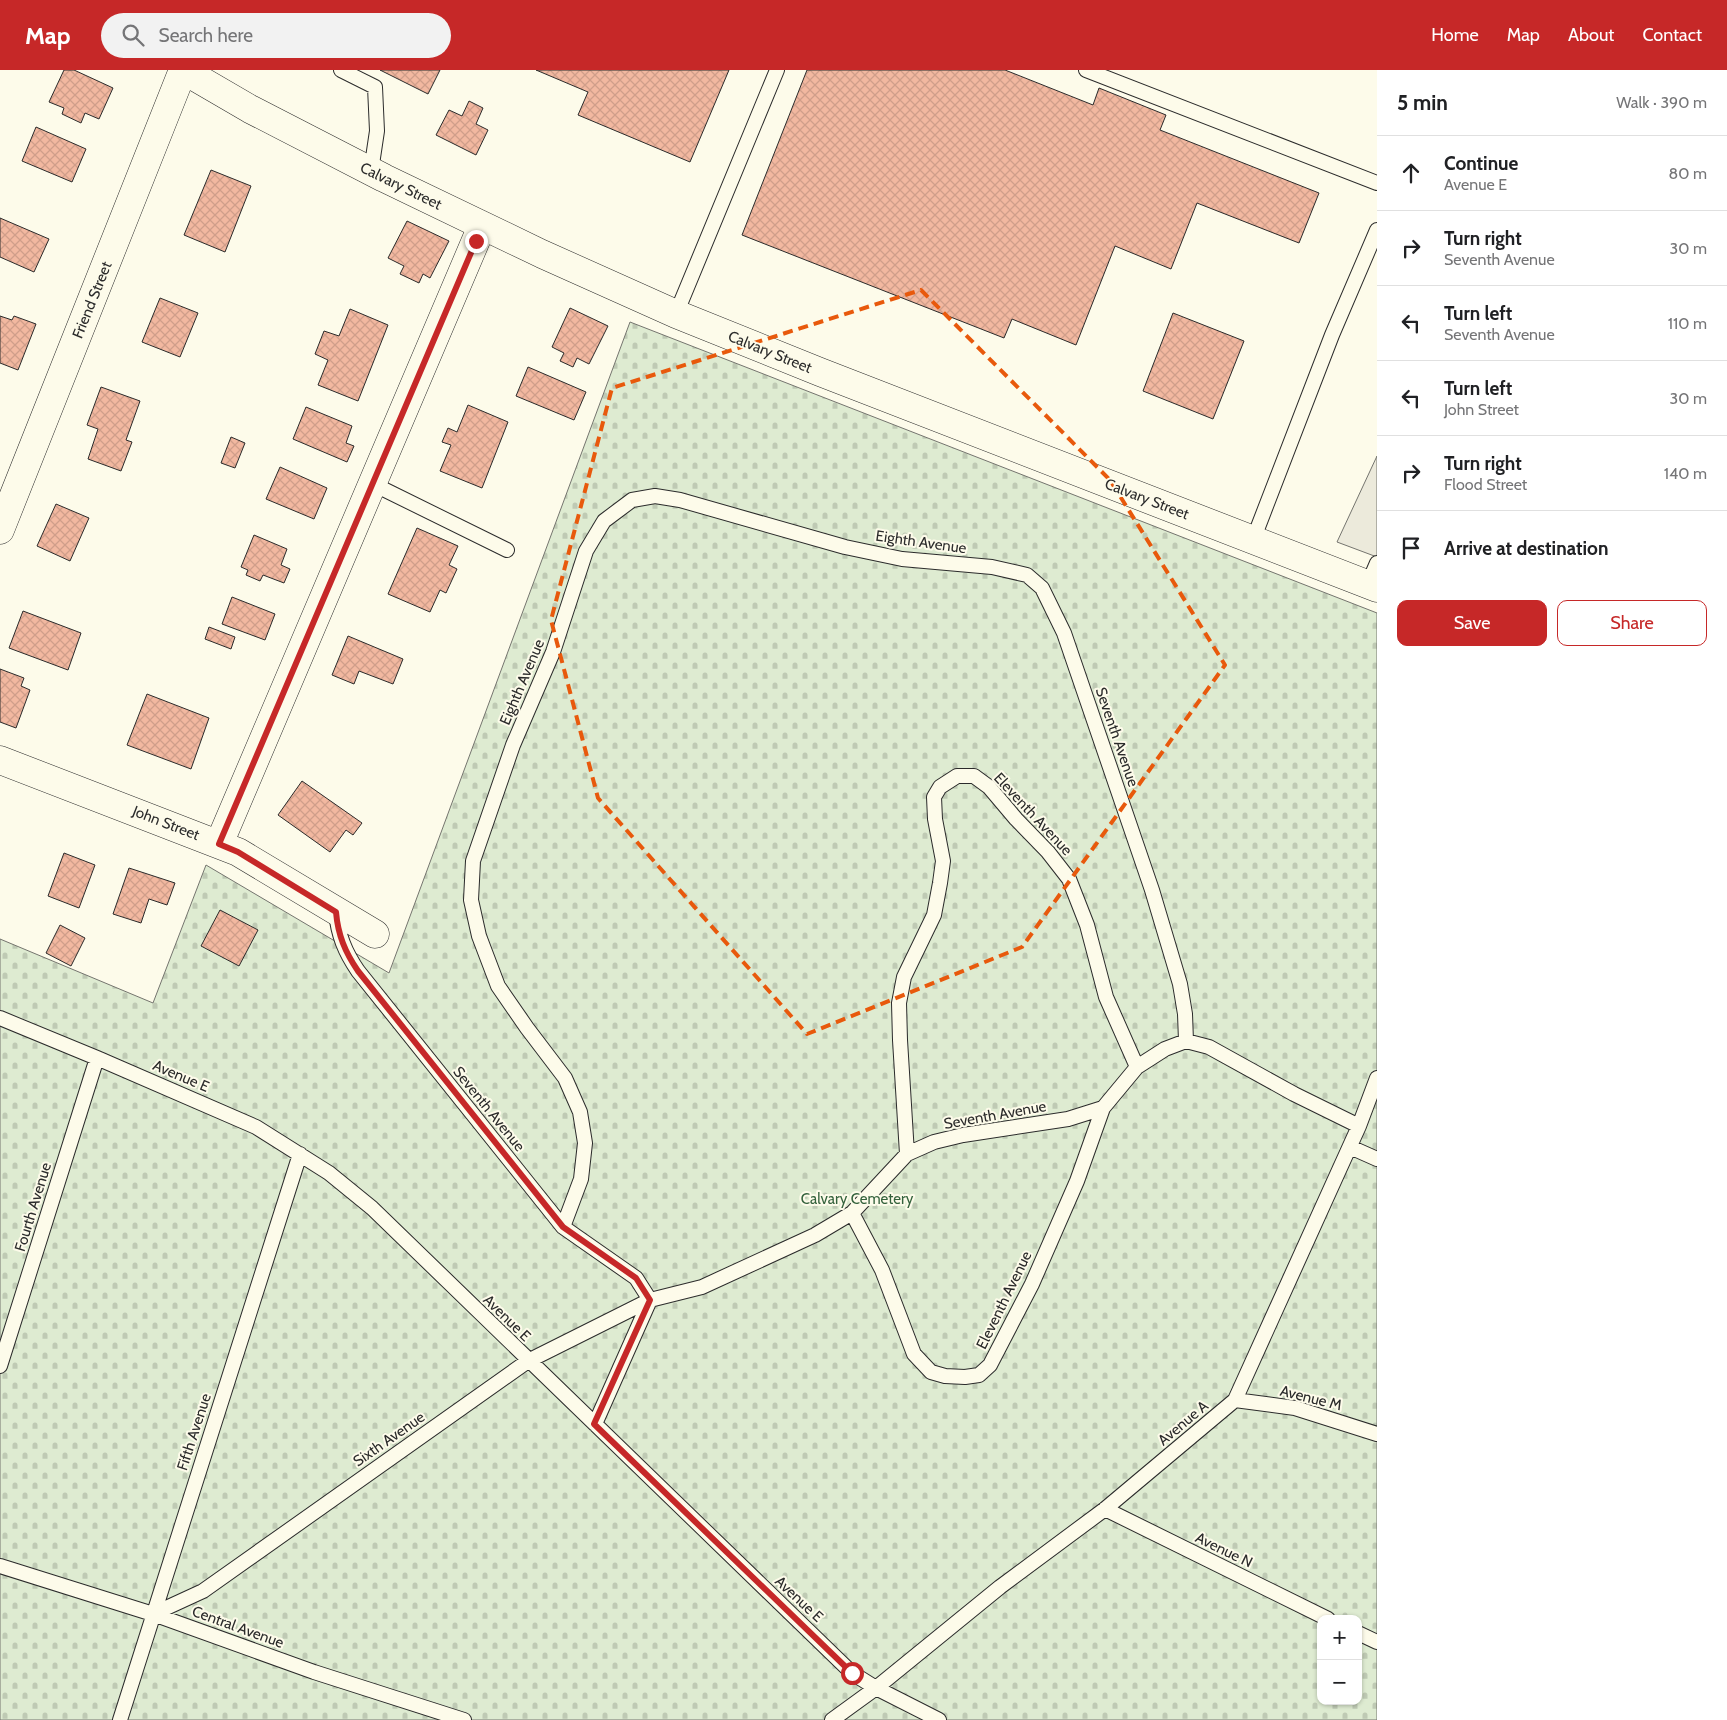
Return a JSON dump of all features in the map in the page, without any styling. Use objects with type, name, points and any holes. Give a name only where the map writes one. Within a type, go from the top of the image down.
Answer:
[{"type":"street","name":"Calvary Street","points":[[183,70],[250,109],[482,226],[676,314],[803,366],[1253,540],[1374,578]]},
{"type":"street","name":"Friend Street","points":[[0,530],[183,70]]},
{"type":"street","points":[[219,844],[482,226]]},
{"type":"street","name":"John Street","points":[[0,760],[238,852],[374,934]]},
{"type":"lane","points":[[341,70],[375,87],[377,131],[371,171]]},
{"type":"lane","points":[[676,314],[777,70]]},
{"type":"lane","points":[[1086,70],[1377,183]]},
{"type":"lane","points":[[1253,540],[1332,335],[1377,230]]},
{"type":"lane","points":[[373,484],[507,550]]},
{"type":"lane","name":"Eighth Avenue","points":[[563,1227],[582,1179],[585,1143],[580,1112],[565,1078],[498,986],[479,936],[471,900],[473,861],[513,745],[553,652],[586,551],[604,521],[632,500],[655,496],[680,500],[845,546],[902,559],[992,567]]},
{"type":"lane","name":"Seventh Avenue","points":[[992,567],[1027,575],[1042,588],[1064,633],[1160,918],[1180,984],[1185,1014],[1186,1042]]},
{"type":"lane","name":"Eleventh Avenue","points":[[907,1154],[899,1003],[904,977],[934,915],[940,883],[943,861],[935,819],[934,797],[940,787],[958,776],[974,776],[989,787],[1016,820],[1048,852],[1069,879],[1086,925],[1106,996],[1137,1067]]},
{"type":"lane","name":"Seventh Avenue","points":[[336,912],[341,940],[348,956],[358,971],[563,1227],[636,1278],[650,1300],[702,1287],[814,1235],[852,1213],[907,1154],[934,1142],[964,1135],[1068,1119],[1103,1108]]},
{"type":"lane","name":"Avenue E","points":[[0,1018],[256,1127],[329,1173],[372,1208],[852,1673],[876,1688],[939,1720]]},
{"type":"lane","points":[[1103,1108],[1137,1067],[1165,1049],[1186,1042],[1208,1046],[1294,1094],[1359,1126]]},
{"type":"lane","name":"Fourth Avenue","points":[[0,1366],[97,1058]]},
{"type":"lane","name":"Avenue A","points":[[832,1720],[876,1688],[1000,1587],[1105,1509],[1236,1400],[1350,1147],[1377,1078]]},
{"type":"lane","name":"Eleventh Avenue","points":[[852,1213],[882,1270],[914,1354],[931,1372],[945,1376],[965,1378],[979,1375],[990,1365],[1032,1284],[1077,1181],[1103,1108]]},
{"type":"lane","points":[[1350,1147],[1377,1159]]},
{"type":"lane","name":"Fifth Avenue","points":[[120,1720],[300,1154]]},
{"type":"lane","points":[[594,1424],[650,1300]]},
{"type":"lane","name":"Sixth Avenue","points":[[153,1614],[203,1591],[528,1361],[650,1300]]},
{"type":"lane","name":"Avenue M","points":[[1236,1400],[1295,1408],[1377,1434]]},
{"type":"lane","name":"Avenue N","points":[[1105,1509],[1320,1615]]},
{"type":"lane","name":"Central Avenue","points":[[0,1566],[153,1614],[314,1672],[464,1720]]},
{"type":"lane","points":[[1362,1635],[1377,1642]]},
{"type":"highlighted area","points":[[921,290],[1110,480],[1225,665],[1022,947],[807,1034],[598,798],[551,620],[612,388]]},
{"type":"green space","name":"Calvary Cemetery","points":[[630,322],[1377,613],[1377,1720],[0,1720],[0,939],[153,1003],[206,865],[389,973]]},
{"type":"shaded area","points":[[1377,456],[1377,557],[1337,542]]},
{"type":"building","points":[[64,70],[74,70],[113,88],[99,119],[85,113],[81,123],[62,114],[64,108],[49,102]]},
{"type":"building","points":[[380,70],[440,70],[428,94]]},
{"type":"building","points":[[536,70],[729,70],[690,162],[578,115],[588,92]]},
{"type":"building","points":[[807,70],[1005,70],[1093,105],[1099,88],[1166,115],[1160,130],[1319,193],[1299,243],[1197,203],[1171,269],[1115,246],[1076,345],[1012,319],[1004,338],[742,235]]},
{"type":"building","points":[[469,101],[483,108],[476,124],[488,130],[476,155],[436,135],[449,110],[462,116]]},
{"type":"building","points":[[36,127],[86,149],[72,182],[22,161]]},
{"type":"building","points":[[211,170],[251,186],[225,252],[184,235]]},
{"type":"building","points":[[0,218],[49,239],[34,272],[0,257]]},
{"type":"building","points":[[407,221],[449,241],[430,278],[423,274],[419,283],[400,274],[404,266],[388,258]]},
{"type":"building","points":[[160,298],[198,313],[180,357],[142,342]]},
{"type":"building","points":[[570,308],[608,326],[589,364],[577,358],[573,367],[560,361],[564,353],[552,347]]},
{"type":"building","points":[[350,309],[388,325],[358,401],[318,385],[328,360],[315,354],[324,331],[339,336]]},
{"type":"building","points":[[1173,313],[1244,341],[1213,419],[1143,391]]},
{"type":"building","points":[[0,316],[12,320],[14,316],[36,324],[18,370],[0,363]]},
{"type":"building","points":[[528,367],[586,392],[574,420],[516,396]]},
{"type":"building","points":[[101,387],[140,401],[126,440],[132,442],[121,471],[88,459],[98,429],[87,425]]},
{"type":"building","points":[[468,405],[508,422],[482,488],[440,471],[451,445],[442,442],[448,428],[457,432]]},
{"type":"building","points":[[306,407],[352,426],[346,443],[354,446],[347,462],[293,439]]},
{"type":"building","points":[[231,437],[245,443],[235,468],[221,463]]},
{"type":"building","points":[[280,467],[327,488],[314,519],[266,499]]},
{"type":"building","points":[[56,504],[89,518],[70,561],[37,546]]},
{"type":"building","points":[[417,528],[458,546],[449,565],[457,569],[446,593],[440,590],[430,612],[388,594]]},
{"type":"building","points":[[254,535],[287,549],[281,565],[290,569],[284,583],[263,575],[260,581],[246,575],[248,570],[241,567]]},
{"type":"building","points":[[232,597],[275,614],[265,640],[222,624]]},
{"type":"building","points":[[23,611],[81,633],[68,670],[9,648]]},
{"type":"building","points":[[209,627],[235,637],[231,649],[205,639]]},
{"type":"building","points":[[348,636],[403,659],[393,684],[359,671],[354,684],[332,675]]},
{"type":"building","points":[[0,669],[24,678],[21,686],[30,690],[16,728],[0,722]]},
{"type":"building","points":[[147,694],[209,718],[191,769],[127,745]]},
{"type":"building","points":[[302,781],[362,823],[353,835],[346,830],[330,852],[278,815]]},
{"type":"building","points":[[64,853],[95,865],[79,908],[48,896]]},
{"type":"building","points":[[129,868],[175,883],[167,905],[149,899],[141,923],[113,914]]},
{"type":"building","points":[[220,910],[258,930],[239,966],[201,946]]},
{"type":"building","points":[[60,925],[85,938],[71,966],[46,953]]},
{"type":"route","points":[[476,241],[219,844],[238,852],[336,912],[341,940],[348,956],[358,971],[563,1227],[636,1278],[650,1300],[594,1424],[852,1673]]}]
